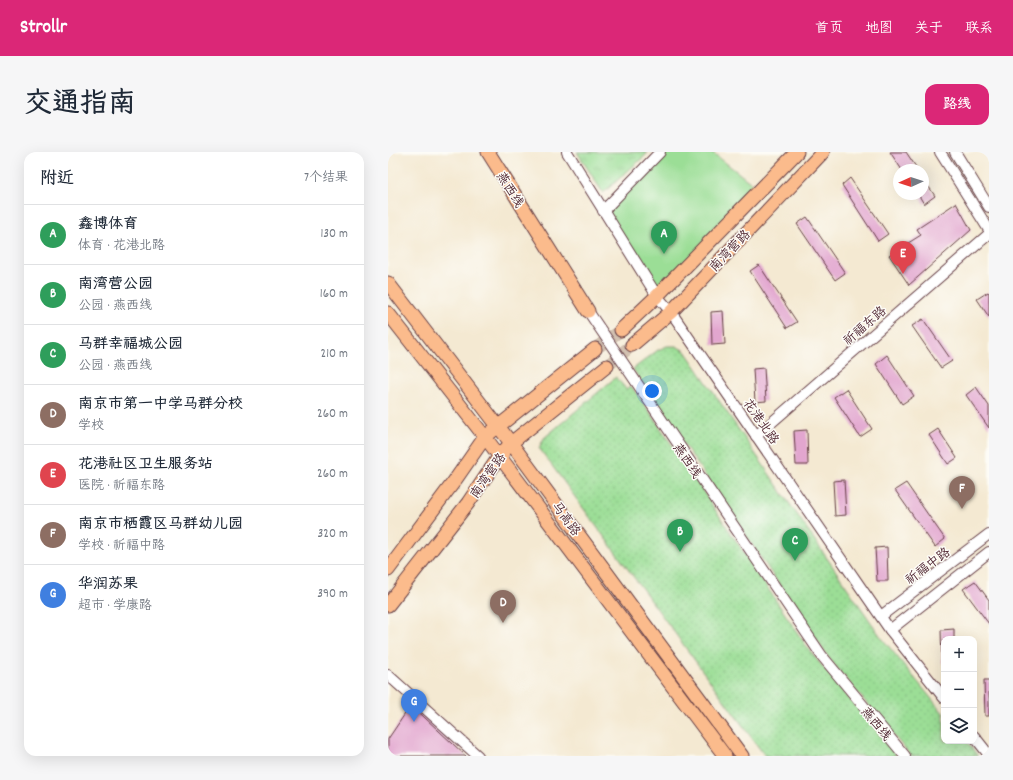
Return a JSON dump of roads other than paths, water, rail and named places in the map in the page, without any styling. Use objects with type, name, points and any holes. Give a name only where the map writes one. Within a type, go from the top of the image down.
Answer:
[{"type":"main road","name":"燕西线","points":[[488,152],[588,311]]},
{"type":"main road","points":[[621,330],[657,296],[797,152]]},
{"type":"main road","name":"南湾营路","points":[[632,346],[671,312],[823,152]]},
{"type":"main road","name":"马高路","points":[[388,283],[497,427],[511,443],[742,756]]},
{"type":"main road","name":"马高路","points":[[388,313],[485,437],[725,756]]},
{"type":"main road","points":[[388,570],[448,490],[485,437],[595,350]]},
{"type":"main road","name":"南湾营路","points":[[388,605],[468,503],[499,457],[511,443],[607,366]]},
{"type":"main road","points":[[448,490],[463,488],[467,495],[468,503]]},
{"type":"street","name":"花港北路","points":[[566,152],[657,296],[671,312],[890,630],[941,694]]},
{"type":"street","points":[[603,211],[660,152]]},
{"type":"street","points":[[940,152],[989,230]]},
{"type":"street","points":[[955,152],[989,207]]},
{"type":"street","name":"祈福东路","points":[[756,436],[989,234]]},
{"type":"street","name":"燕西线","points":[[588,311],[822,656],[905,756]]},
{"type":"street","name":"祈福中路","points":[[881,616],[989,534]]},
{"type":"street","points":[[890,630],[989,552]]},
{"type":"street","points":[[388,675],[478,756]]},
{"type":"street","points":[[977,740],[989,755]]},
{"type":"tunnel","points":[[595,349],[621,330]]},
{"type":"tunnel","points":[[607,366],[632,345]]},
{"type":"place","name":"鑫博体育","points":[[664,254]]},
{"type":"place","name":"花港社区卫生服务站","points":[[903,274]]},
{"type":"place","name":"南京市栖霞区马群幼儿园","points":[[962,509]]},
{"type":"place","name":"南湾营公园","points":[[680,552]]},
{"type":"place","name":"马群幸福城公园","points":[[795,561]]},
{"type":"place","name":"南京市第一中学马群分校","points":[[503,623]]},
{"type":"place","name":"华润苏果","points":[[414,722]]}]
